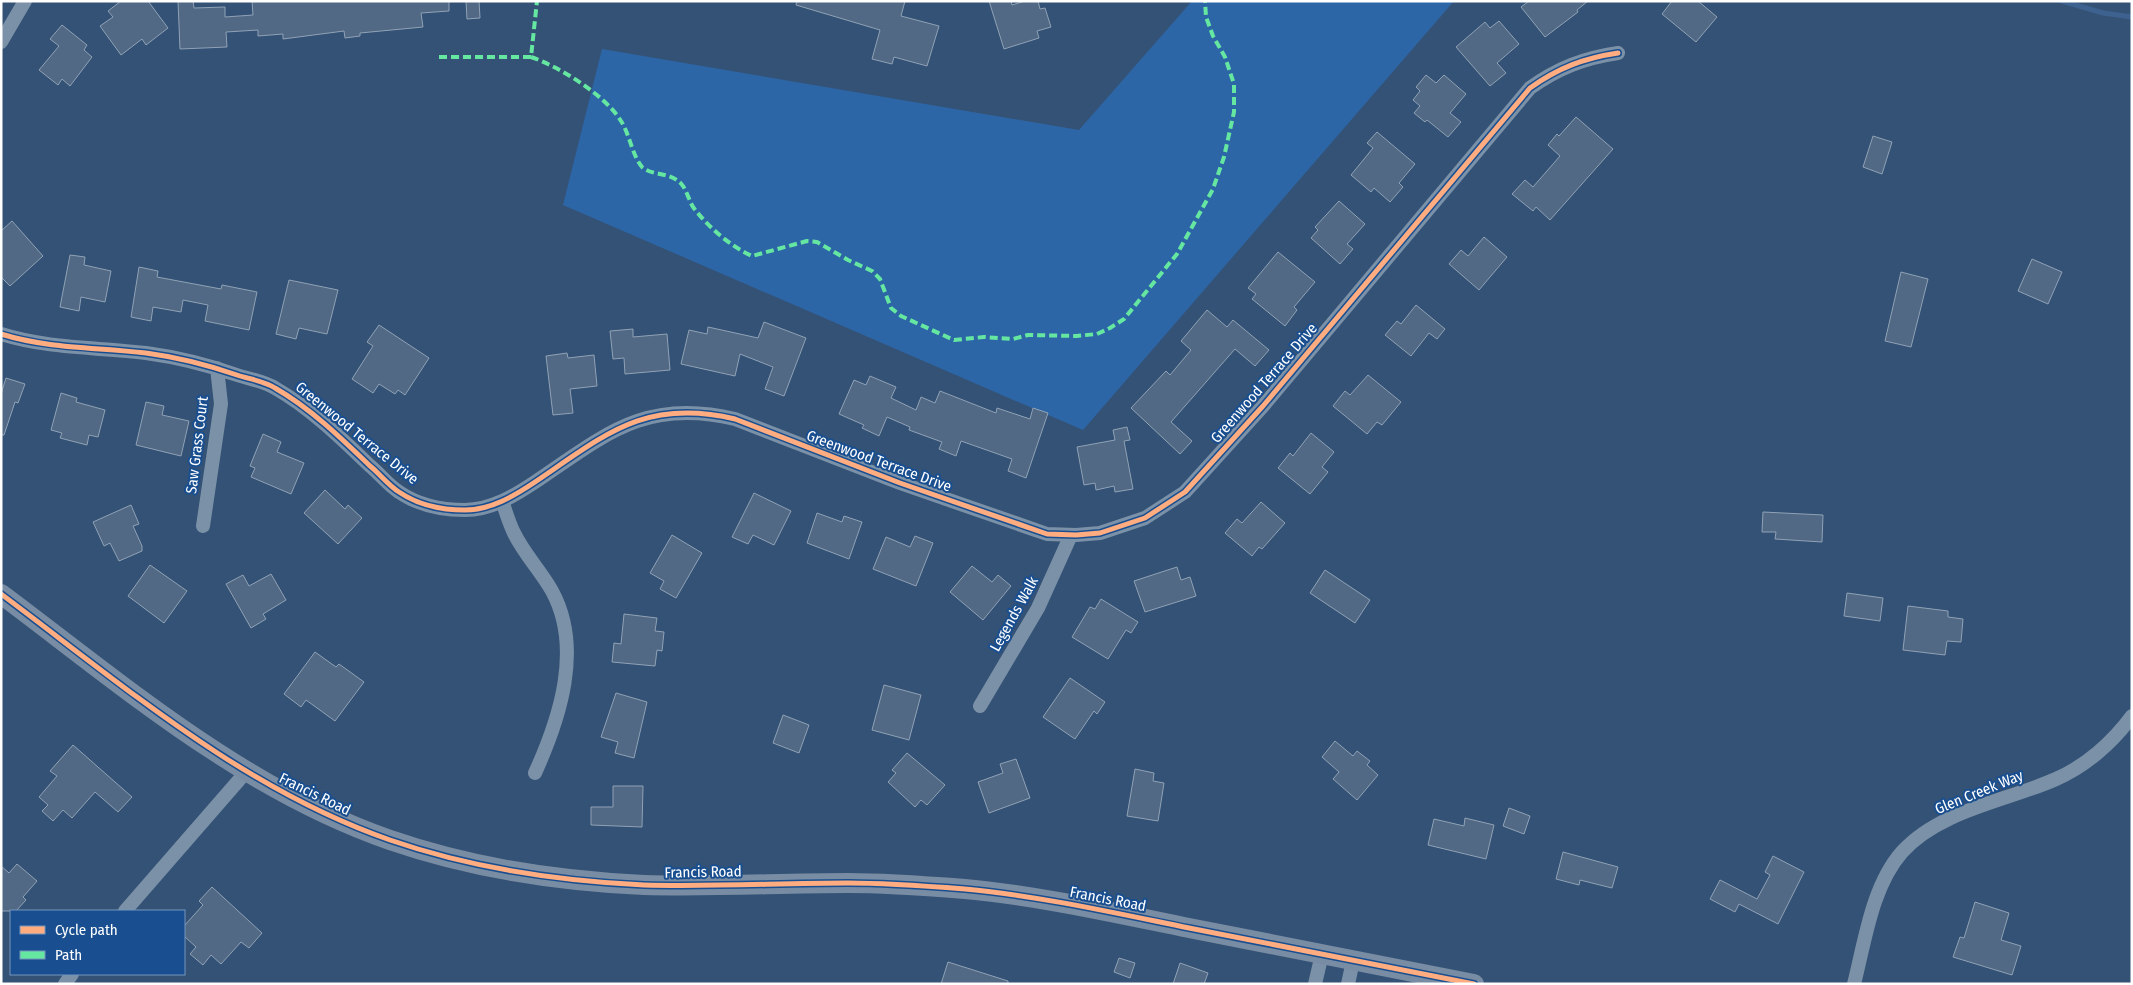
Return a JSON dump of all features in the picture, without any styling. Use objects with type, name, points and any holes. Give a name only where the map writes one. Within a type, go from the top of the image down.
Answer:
[{"type":"street","points":[[1,42],[25,1]]},
{"type":"street","name":"Greenwood Terrace Drive","points":[[1,334],[25,342],[146,353],[217,368],[274,387],[323,422],[399,492],[421,503],[444,509],[468,510],[502,501],[513,496],[610,432],[641,418],[664,413],[688,411],[712,413],[735,419],[900,483],[1047,534],[1100,533],[1123,527],[1166,506],[1185,492],[1263,406],[1530,88],[1550,74],[1571,64],[1594,56],[1618,53]]},
{"type":"street","name":"Saw Grass Court","points":[[203,526],[221,404],[217,368]]},
{"type":"street","points":[[502,501],[514,534],[551,590],[561,611],[567,635],[568,658],[560,706],[548,744],[535,773]]},
{"type":"street","name":"Legends Walk","points":[[980,706],[1038,608],[1071,535]]},
{"type":"street","name":"Francis Road","points":[[1,594],[170,722],[246,772],[300,802],[392,841],[437,855],[519,872],[643,885],[853,883],[967,890],[1076,905],[1474,984]]},
{"type":"street","name":"Glen Creek Way","points":[[1854,984],[1884,882],[1902,852],[1949,819],[2057,779],[2084,764],[2121,731],[2132,716]]},
{"type":"street","points":[[126,910],[246,772]]},
{"type":"street","points":[[1315,984],[1322,954]]},
{"type":"street","points":[[1348,984],[1353,961]]},
{"type":"shaded area","points":[[1192,1],[1454,1],[1083,430],[563,205],[602,49],[1079,130]]},
{"type":"building","points":[[121,1],[148,1],[168,28],[146,45],[142,39],[121,55],[100,26],[113,17],[108,11]]},
{"type":"building","points":[[178,1],[193,1],[194,8],[225,7],[225,17],[253,15],[252,1],[449,1],[449,11],[421,13],[423,27],[360,33],[360,36],[345,38],[344,31],[283,39],[283,34],[258,36],[258,30],[226,32],[227,47],[180,49]]},
{"type":"building","points":[[466,1],[479,1],[480,18],[467,19]]},
{"type":"building","points":[[797,1],[905,1],[901,16],[939,26],[927,66],[894,57],[892,64],[872,59],[880,30],[796,5]]},
{"type":"building","points":[[989,1],[1011,1],[1012,5],[1025,1],[1038,1],[1040,9],[1045,8],[1051,27],[1037,31],[1039,38],[1004,49]]},
{"type":"building","points":[[1529,1],[1588,1],[1577,10],[1578,12],[1545,37],[1521,7]]},
{"type":"building","points":[[1672,1],[1698,1],[1717,17],[1696,42],[1662,14]]},
{"type":"building","points":[[1499,21],[1519,44],[1497,63],[1506,73],[1490,86],[1456,47],[1485,22],[1490,28]]},
{"type":"building","points":[[62,25],[87,45],[84,50],[92,57],[70,86],[62,79],[58,85],[39,70],[59,46],[50,39]]},
{"type":"building","points":[[1426,75],[1436,83],[1444,75],[1466,94],[1450,113],[1461,122],[1448,137],[1427,120],[1425,122],[1414,113],[1420,106],[1413,100],[1420,91],[1416,87]]},
{"type":"building","points":[[1576,117],[1613,149],[1550,220],[1536,207],[1533,211],[1512,194],[1525,180],[1533,187],[1560,156],[1548,145]]},
{"type":"building","points":[[1377,132],[1415,164],[1399,183],[1403,187],[1390,202],[1374,188],[1371,192],[1351,175],[1373,148],[1367,143]]},
{"type":"building","points":[[1873,136],[1892,142],[1882,174],[1863,167]]},
{"type":"building","points":[[1339,201],[1365,224],[1347,244],[1353,249],[1340,264],[1311,238],[1318,230],[1315,227]]},
{"type":"building","points":[[12,221],[43,256],[10,286],[1,277],[1,231]]},
{"type":"building","points":[[1484,237],[1507,257],[1479,290],[1449,264],[1461,250],[1468,256]]},
{"type":"building","points":[[1278,252],[1315,282],[1294,307],[1297,310],[1285,326],[1252,299],[1256,294],[1248,288]]},
{"type":"building","points":[[70,255],[85,257],[84,265],[111,271],[105,302],[81,297],[79,311],[60,307]]},
{"type":"building","points":[[2032,259],[2062,272],[2048,304],[2018,291]]},
{"type":"building","points":[[139,267],[158,271],[157,277],[221,289],[222,285],[257,292],[249,330],[205,321],[208,305],[183,300],[181,312],[153,307],[151,321],[131,317]]},
{"type":"building","points":[[1901,272],[1928,279],[1911,347],[1885,341]]},
{"type":"building","points":[[289,280],[338,290],[327,334],[299,328],[296,339],[276,334]]},
{"type":"building","points":[[1416,305],[1445,329],[1437,339],[1429,333],[1411,356],[1385,335],[1397,321],[1401,324]]},
{"type":"building","points":[[1207,310],[1227,327],[1233,320],[1269,350],[1255,366],[1235,349],[1171,422],[1192,441],[1180,454],[1131,408],[1166,371],[1170,375],[1191,350],[1181,341]]},
{"type":"building","points":[[764,322],[806,338],[784,396],[765,389],[773,367],[740,354],[735,376],[681,364],[689,330],[707,334],[708,327],[758,338]]},
{"type":"building","points":[[379,325],[429,358],[405,395],[398,390],[395,394],[379,384],[373,393],[352,379],[373,346],[367,342]]},
{"type":"building","points":[[633,329],[633,337],[667,334],[670,370],[625,374],[624,358],[613,359],[610,331]]},
{"type":"building","points":[[567,353],[568,358],[594,355],[597,386],[570,389],[573,413],[553,415],[546,356]]},
{"type":"building","points":[[1368,375],[1401,402],[1382,425],[1377,422],[1367,434],[1333,406],[1345,391],[1350,395]]},
{"type":"building","points":[[870,376],[896,387],[891,398],[916,410],[921,397],[935,403],[940,391],[996,413],[997,408],[1030,419],[1033,408],[1048,413],[1026,478],[1008,471],[1012,459],[961,441],[956,456],[939,449],[942,442],[909,430],[910,427],[887,417],[879,436],[862,428],[864,425],[839,414],[854,380],[866,385]]},
{"type":"building","points":[[6,378],[25,384],[18,403],[15,402],[4,435],[1,435],[1,394]]},
{"type":"building","points":[[61,393],[77,398],[76,402],[105,410],[98,437],[89,435],[87,445],[60,438],[62,433],[51,430]]},
{"type":"building","points":[[146,402],[164,406],[162,415],[189,421],[181,456],[136,445]]},
{"type":"building","points":[[1127,427],[1130,440],[1124,441],[1133,489],[1115,492],[1114,486],[1096,490],[1095,483],[1084,485],[1077,447],[1115,440],[1113,430]]},
{"type":"building","points":[[1311,433],[1334,452],[1322,467],[1328,472],[1310,494],[1278,468],[1290,453],[1293,456]]},
{"type":"building","points":[[263,434],[281,442],[277,452],[304,463],[291,494],[251,477],[255,468],[250,466]]},
{"type":"building","points":[[325,490],[345,509],[348,505],[362,518],[338,544],[304,513]]},
{"type":"building","points":[[754,493],[791,511],[774,545],[753,535],[748,544],[732,537]]},
{"type":"building","points":[[1261,502],[1285,523],[1262,549],[1259,547],[1252,556],[1225,533],[1237,519],[1242,523]]},
{"type":"building","points":[[131,505],[139,524],[133,526],[142,546],[142,551],[119,561],[110,543],[104,546],[93,522]]},
{"type":"building","points":[[1763,512],[1823,515],[1822,542],[1775,539],[1776,532],[1762,532]]},
{"type":"building","points":[[817,513],[842,522],[844,516],[862,522],[849,559],[807,543]]},
{"type":"building","points":[[672,535],[702,553],[676,598],[660,589],[664,581],[650,573]]},
{"type":"building","points":[[915,536],[933,543],[916,586],[873,569],[886,537],[910,547]]},
{"type":"building","points":[[150,565],[187,591],[164,623],[128,596]]},
{"type":"building","points":[[972,566],[992,582],[998,575],[1011,586],[983,620],[950,592]]},
{"type":"building","points":[[1177,567],[1181,580],[1190,577],[1196,596],[1145,612],[1134,581]]},
{"type":"building","points":[[1325,570],[1370,600],[1355,623],[1310,593]]},
{"type":"building","points":[[271,574],[286,600],[263,614],[266,619],[251,628],[226,584],[243,575],[249,586]]},
{"type":"building","points":[[1847,593],[1883,598],[1880,621],[1844,616]]},
{"type":"building","points":[[1101,599],[1138,622],[1131,633],[1126,630],[1108,659],[1072,637],[1090,607],[1095,609]]},
{"type":"building","points":[[1908,606],[1948,611],[1948,617],[1963,619],[1961,642],[1947,641],[1945,655],[1903,650]]},
{"type":"building","points":[[624,614],[657,618],[655,631],[664,632],[662,651],[657,650],[655,666],[612,662],[614,643],[621,644]]},
{"type":"building","points":[[315,652],[336,667],[339,664],[364,682],[335,721],[306,700],[301,707],[284,694]]},
{"type":"building","points":[[1070,678],[1105,702],[1097,714],[1094,711],[1075,739],[1043,717]]},
{"type":"building","points":[[884,685],[921,695],[909,740],[872,730]]},
{"type":"building","points":[[616,693],[647,702],[634,758],[615,753],[618,742],[601,737]]},
{"type":"building","points":[[783,715],[809,725],[799,753],[773,743]]},
{"type":"building","points":[[1335,741],[1353,756],[1357,751],[1370,761],[1367,765],[1378,775],[1357,800],[1333,779],[1339,772],[1322,757]]},
{"type":"building","points":[[73,745],[132,797],[118,812],[95,792],[72,818],[63,810],[53,821],[42,811],[48,805],[39,797],[57,776],[50,771]]},
{"type":"building","points":[[907,753],[945,785],[927,805],[921,800],[915,807],[888,782],[896,773],[892,770]]},
{"type":"building","points":[[1016,759],[1030,798],[989,813],[978,782],[1003,773],[1000,764]]},
{"type":"building","points":[[1135,769],[1154,773],[1153,781],[1164,783],[1158,821],[1127,816]]},
{"type":"building","points":[[613,786],[643,786],[642,827],[591,825],[591,807],[613,807]]},
{"type":"building","points":[[1509,808],[1530,816],[1524,834],[1503,826]]},
{"type":"building","points":[[1465,818],[1494,825],[1486,859],[1428,845],[1434,819],[1464,826]]},
{"type":"building","points":[[1563,852],[1618,867],[1612,888],[1580,880],[1579,885],[1556,879]]},
{"type":"building","points":[[1773,856],[1804,872],[1778,924],[1739,904],[1735,912],[1710,899],[1720,880],[1757,899],[1770,875],[1765,872]]},
{"type":"building","points":[[17,864],[37,881],[23,897],[26,900],[17,910],[1,911],[1,866],[9,873]]},
{"type":"building","points":[[212,887],[262,933],[249,948],[241,942],[221,964],[211,955],[203,965],[190,954],[196,947],[185,937],[185,925],[203,905],[199,901]]},
{"type":"building","points":[[1975,902],[2009,913],[2001,940],[2021,946],[2012,975],[1953,957],[1960,937],[1964,938]]},
{"type":"building","points":[[1119,958],[1135,963],[1130,978],[1114,972]]},
{"type":"building","points":[[948,962],[1008,981],[1008,984],[941,984]]},
{"type":"building","points":[[1180,963],[1208,973],[1204,984],[1173,984]]},
{"type":"waterway","points":[[2062,1],[2103,13],[2132,17]]},
{"type":"marked path","points":[[439,57],[531,57],[537,1]]},
{"type":"marked path","points":[[531,57],[568,75],[604,101],[621,121],[642,167],[679,181],[693,207],[705,222],[744,252],[752,256],[807,241],[817,242],[872,271],[880,279],[891,308],[901,316],[954,340],[984,337],[1013,339],[1028,335],[1076,336],[1097,334],[1124,319],[1177,254],[1213,189],[1224,157],[1234,112],[1234,84],[1225,57],[1213,36],[1206,17],[1205,1]]},
{"type":"cycle path","points":[[1,334],[55,345],[128,351],[169,357],[266,384],[288,396],[312,414],[406,497],[439,508],[465,510],[493,505],[519,492],[606,435],[628,425],[651,417],[676,413],[703,414],[735,419],[900,483],[1047,534],[1076,535],[1100,533],[1145,518],[1185,492],[1263,406],[1530,88],[1561,69],[1594,58],[1618,53]]},
{"type":"cycle path","points":[[1,594],[139,699],[235,764],[284,793],[336,819],[421,850],[516,871],[612,883],[695,886],[862,883],[993,892],[1077,905],[1474,984]]}]
